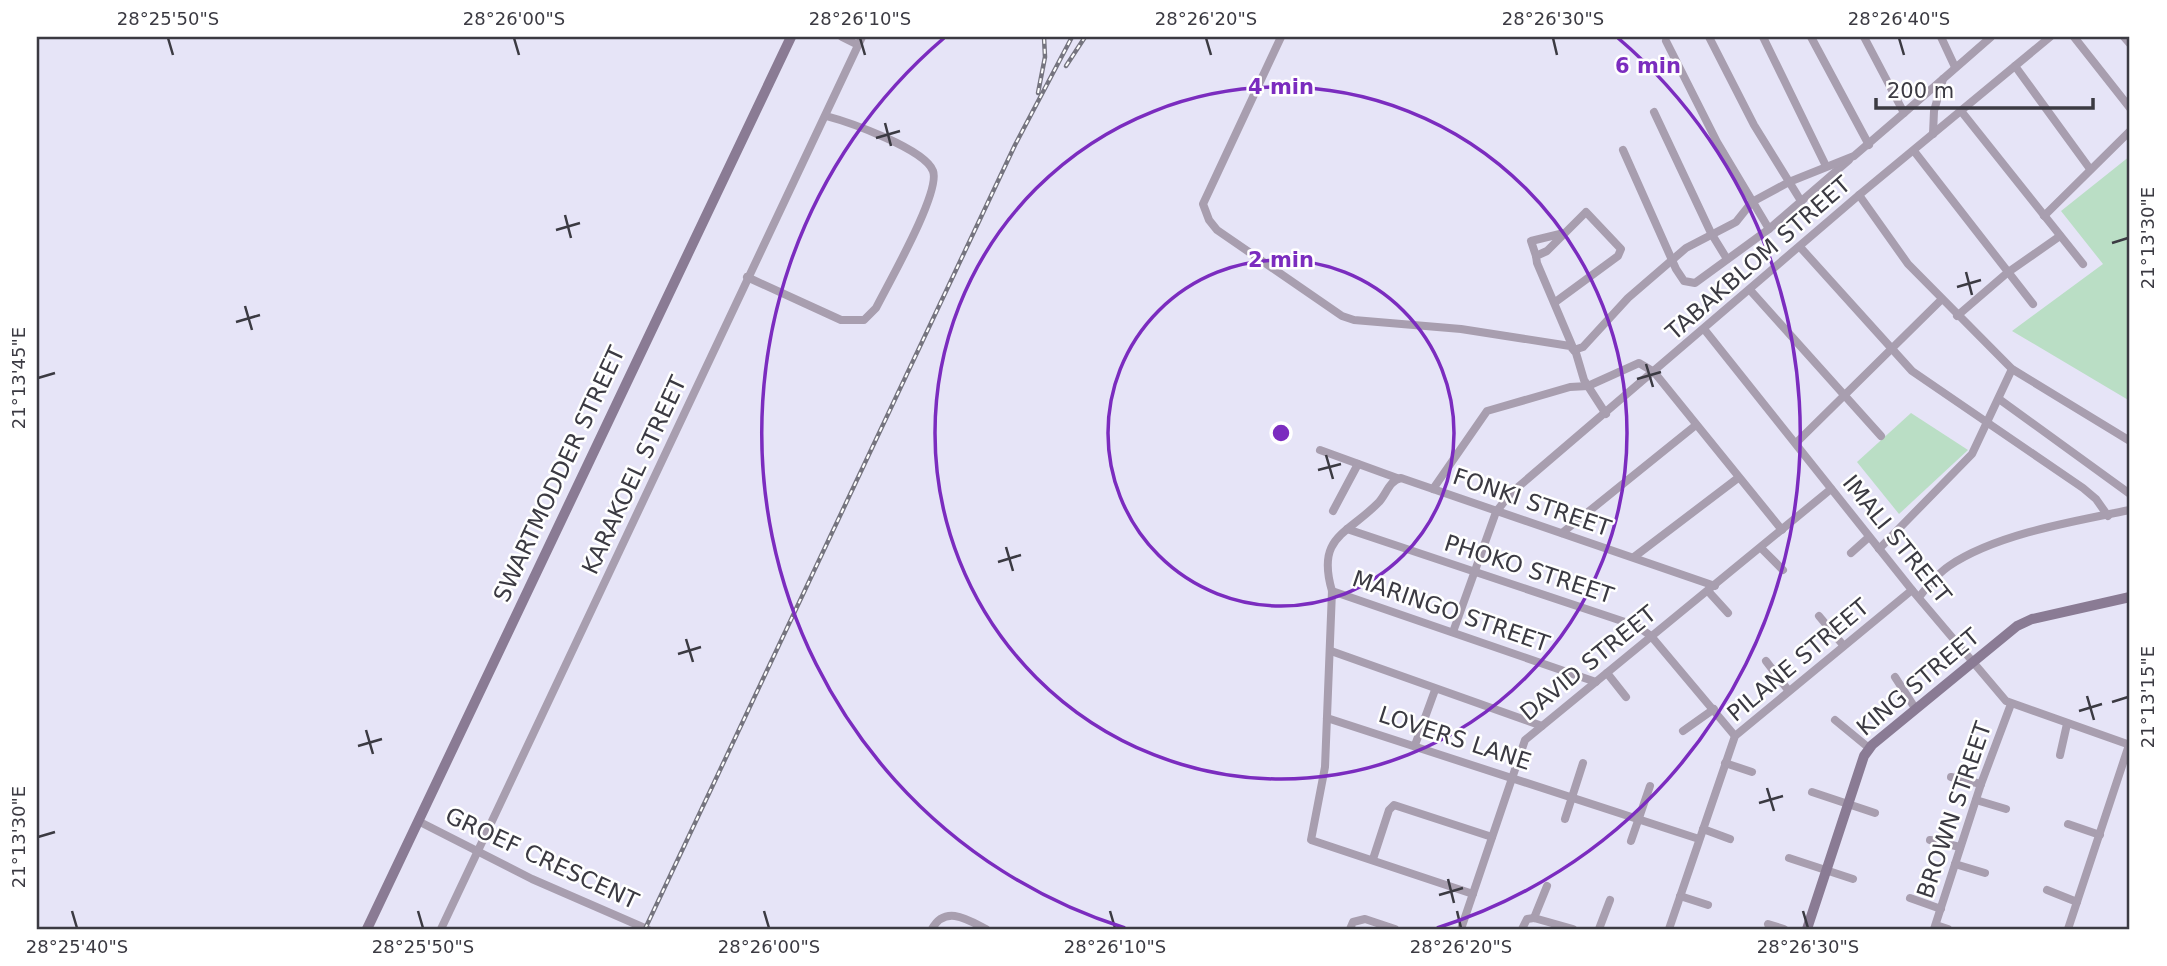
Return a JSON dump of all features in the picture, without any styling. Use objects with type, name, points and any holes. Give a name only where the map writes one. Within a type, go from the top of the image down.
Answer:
[{"type":"main road","name":"SWARTMODDER STREET","points":[[367,929],[791,37]]},
{"type":"main road","name":"KING STREET","points":[[1807,929],[1869,748],[1915,708],[2025,622],[2130,597]]},
{"type":"street","points":[[842,37],[860,41]]},
{"type":"street","points":[[1281,37],[1203,204],[1209,220],[1229,241],[1342,316],[1371,324],[1461,329],[1565,345],[1574,350],[1583,347],[1629,298],[1672,259],[1711,233],[1737,222],[1752,202],[1789,182],[1854,156]]},
{"type":"street","points":[[1709,37],[1754,125],[1801,201]]},
{"type":"street","points":[[1763,37],[1826,166]]},
{"type":"street","points":[[1811,37],[1869,145]]},
{"type":"street","points":[[1864,37],[1904,113]]},
{"type":"street","points":[[1941,37],[1955,67]]},
{"type":"street","points":[[1623,150],[1672,259],[1684,281],[1695,283],[1769,229],[1991,37]]},
{"type":"street","name":"TABAKBLOM STREET","points":[[1496,512],[1511,493],[1859,195],[2050,37]]},
{"type":"street","points":[[2074,37],[2130,108]]},
{"type":"street","points":[[2124,37],[2130,44]]},
{"type":"street","name":"KARAKOEL STREET","points":[[441,929],[860,41]]},
{"type":"street","points":[[1666,41],[1717,142],[1769,229]]},
{"type":"street","points":[[2015,66],[2090,169]]},
{"type":"street","points":[[1933,134],[1934,111],[1944,77]]},
{"type":"street","points":[[1961,111],[2083,264]]},
{"type":"street","points":[[1654,113],[1711,233],[1727,259]]},
{"type":"street","points":[[747,277],[841,320],[864,320],[876,308],[929,202],[935,179],[928,163],[890,142],[826,116]]},
{"type":"street","points":[[2044,216],[2130,131]]},
{"type":"street","points":[[1914,151],[2033,304]]},
{"type":"street","points":[[1859,195],[1908,264],[2012,369],[2130,441]]},
{"type":"street","points":[[1536,256],[1567,232],[1586,212],[1621,249],[1618,256],[1554,303]]},
{"type":"street","points":[[1567,232],[1531,241],[1588,386],[1606,414]]},
{"type":"street","points":[[1958,316],[2007,273],[2060,236]]},
{"type":"street","points":[[1800,247],[1891,351],[1923,379],[2083,488],[2096,499],[2108,516]]},
{"type":"street","points":[[1750,290],[1881,436]]},
{"type":"street","points":[[1797,442],[1941,300]]},
{"type":"street","name":"IMALI STREET","points":[[1704,329],[1797,442],[1869,537],[2011,704],[2130,745]]},
{"type":"street","points":[[1433,489],[1487,411],[1570,387],[1588,386],[1634,363],[1643,364],[1654,372],[1782,530]]},
{"type":"street","points":[[1880,549],[1966,462],[1987,425],[2012,369]]},
{"type":"street","points":[[1999,399],[2130,494]]},
{"type":"street","points":[[1562,533],[1696,425]]},
{"type":"street","name":"FONKI STREET","points":[[1320,450],[1634,557],[1711,588]]},
{"type":"street","points":[[1334,511],[1359,464]]},
{"type":"street","points":[[1397,478],[1351,527],[1334,541],[1328,552],[1326,571],[1332,591],[1325,767],[1311,840],[1473,894]]},
{"type":"street","points":[[1634,557],[1738,478]]},
{"type":"street","name":"DAVID STREET","points":[[1461,929],[1523,743],[1831,489]]},
{"type":"street","name":"PILANE STREET","points":[[1669,929],[1735,736],[1843,645],[1969,555],[2004,541],[2130,510]]},
{"type":"street","points":[[1453,632],[1496,512]]},
{"type":"street","name":"PHOKO STREET","points":[[1351,527],[1474,572],[1631,624],[1651,636],[1735,736]]},
{"type":"street","points":[[1851,553],[1869,537]]},
{"type":"street","points":[[1761,548],[1783,570]]},
{"type":"street","points":[[1711,588],[1728,613]]},
{"type":"street","name":"MARINGO STREET","points":[[1332,591],[1596,682]]},
{"type":"street","points":[[1819,616],[1843,645]]},
{"type":"street","points":[[1331,651],[1542,726]]},
{"type":"street","points":[[1766,661],[1788,690]]},
{"type":"street","points":[[1607,673],[1626,697]]},
{"type":"street","points":[[1895,677],[1915,708]]},
{"type":"street","points":[[1415,745],[1435,690]]},
{"type":"street","name":"BROWN STREET","points":[[1935,927],[1981,784],[2011,704]]},
{"type":"street","points":[[1683,731],[1714,709]]},
{"type":"street","name":"LOVERS LANE","points":[[1327,718],[1639,817],[1699,839]]},
{"type":"street","points":[[1835,720],[1869,748]]},
{"type":"street","points":[[2060,755],[2067,724]]},
{"type":"street","points":[[2068,929],[2130,745]]},
{"type":"street","points":[[1725,763],[1752,772]]},
{"type":"street","points":[[1565,819],[1583,764]]},
{"type":"street","points":[[1951,777],[1981,784]]},
{"type":"street","points":[[1631,841],[1650,786]]},
{"type":"street","points":[[1811,792],[1875,813]]},
{"type":"street","points":[[1976,800],[2006,809]]},
{"type":"street","points":[[1373,859],[1394,805],[1492,837]]},
{"type":"street","name":"GROEF CRESCENT","points":[[420,822],[477,852],[647,929]]},
{"type":"street","points":[[2068,824],[2100,835]]},
{"type":"street","points":[[1703,829],[1730,839]]},
{"type":"street","points":[[1930,840],[1960,847]]},
{"type":"street","points":[[1790,858],[1853,880]]},
{"type":"street","points":[[1955,864],[1985,873]]},
{"type":"street","points":[[1534,918],[1547,886]]},
{"type":"street","points":[[2047,890],[2077,902]]},
{"type":"street","points":[[1680,895],[1709,905]]},
{"type":"street","points":[[1910,898],[1941,909]]},
{"type":"street","points":[[1599,929],[1610,900]]},
{"type":"street","points":[[932,929],[937,920],[948,915],[957,915],[986,929]]},
{"type":"street","points":[[1522,929],[1526,920],[1534,918],[1573,929]]},
{"type":"street","points":[[1350,929],[1359,919],[1395,929]]},
{"type":"street","points":[[1768,924],[1784,929]]},
{"type":"street","points":[[1935,927],[1948,929]]},
{"type":"green space","points":[[2130,156],[2130,401],[2012,331],[2103,264],[2061,211]]},
{"type":"green space","points":[[1911,413],[1968,450],[1899,514],[1857,462]]},
{"type":"railway","points":[[1038,93],[1045,57],[1044,37]]},
{"type":"railway","points":[[645,929],[1015,145],[1072,37]]},
{"type":"railway","points":[[1066,66],[1085,37]]}]
